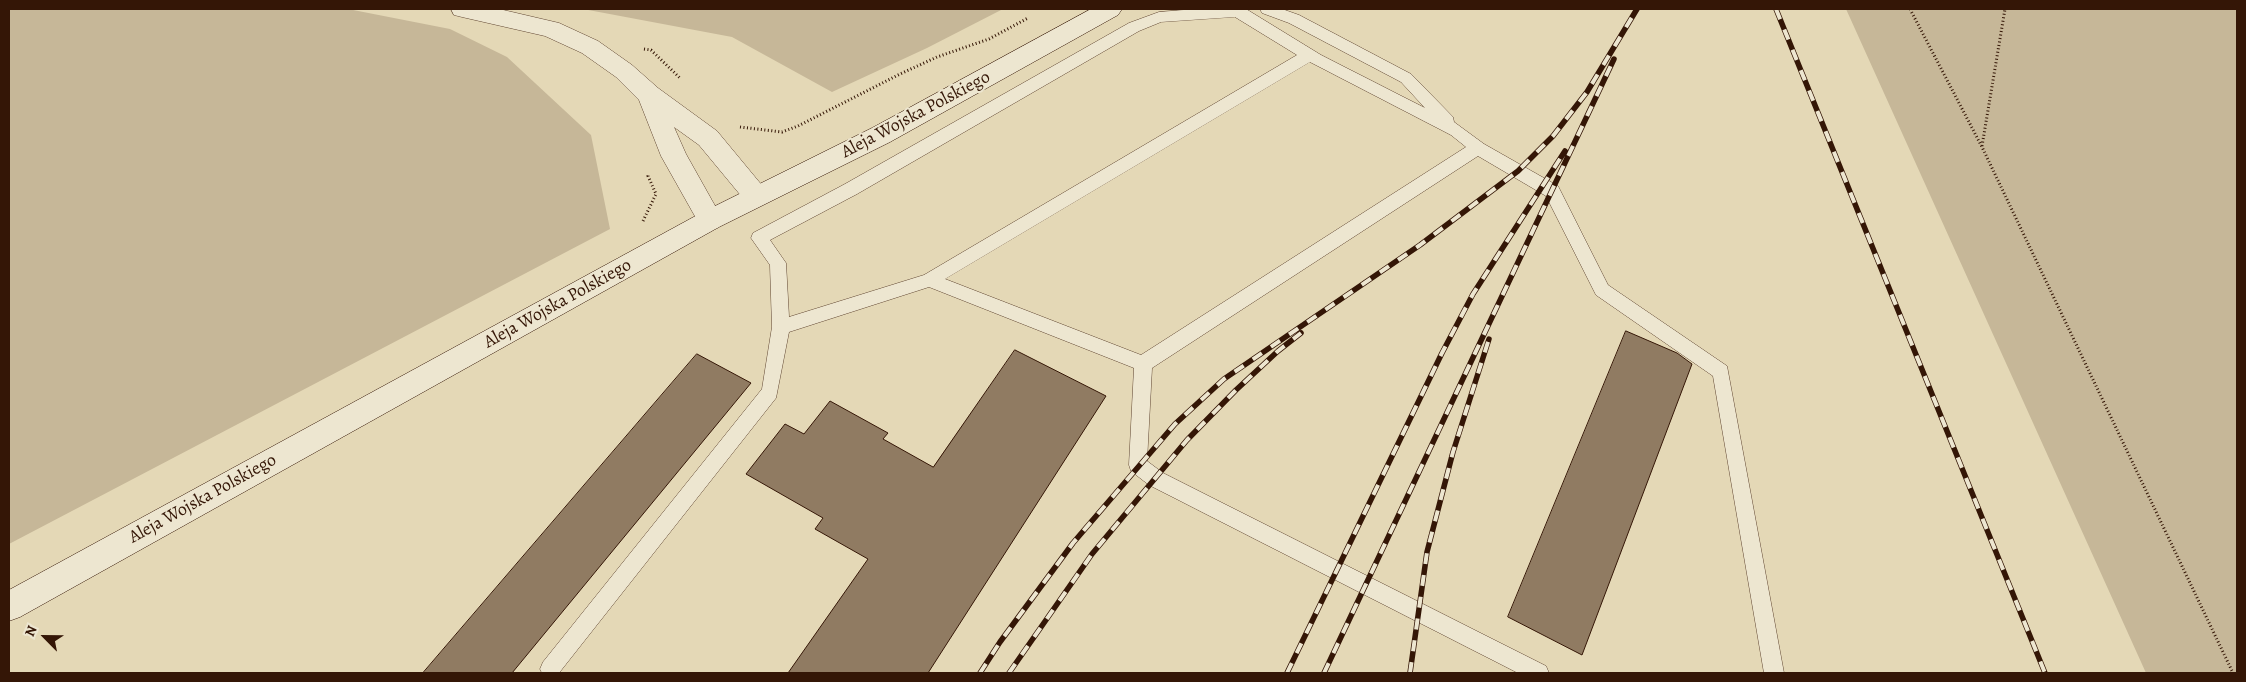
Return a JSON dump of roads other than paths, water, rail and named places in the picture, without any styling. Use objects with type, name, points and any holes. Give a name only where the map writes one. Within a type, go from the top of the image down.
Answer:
[{"type":"main road","points":[[462,9],[507,18],[558,33],[590,48],[624,71],[648,95],[708,138],[756,196]]},
{"type":"main road","name":"Aleja Wojska Polskiego","points":[[9,606],[710,220],[880,135],[1110,9]]},
{"type":"main road","points":[[648,95],[674,156],[710,220]]},
{"type":"lane","points":[[1267,9],[1294,19],[1406,78],[1457,131],[1478,148],[1552,191],[1602,290],[1721,372],[1774,673]]},
{"type":"lane","points":[[550,669],[770,392],[781,327],[778,263],[759,238],[851,189],[1134,27],[1159,17],[1236,10],[1308,56],[1457,131]]},
{"type":"lane","points":[[781,327],[929,280],[1308,56]]},
{"type":"lane","points":[[1143,364],[1478,148]]},
{"type":"lane","points":[[929,280],[1143,364]]},
{"type":"lane","points":[[1143,364],[1138,465],[1156,479],[1538,673]]},
{"type":"railway","points":[[980,673],[1000,642],[1073,543],[1175,424],[1224,379],[1420,245],[1518,171],[1553,136],[1587,92],[1637,9]]},
{"type":"railway","points":[[1776,9],[2045,673]]},
{"type":"railway","points":[[1324,673],[1614,59]]},
{"type":"railway","points":[[1287,673],[1442,353],[1473,294],[1565,151]]},
{"type":"railway","points":[[1009,673],[1092,554],[1187,440],[1236,390],[1278,351],[1301,333]]},
{"type":"railway","points":[[1410,673],[1427,552],[1453,452],[1489,339]]}]
